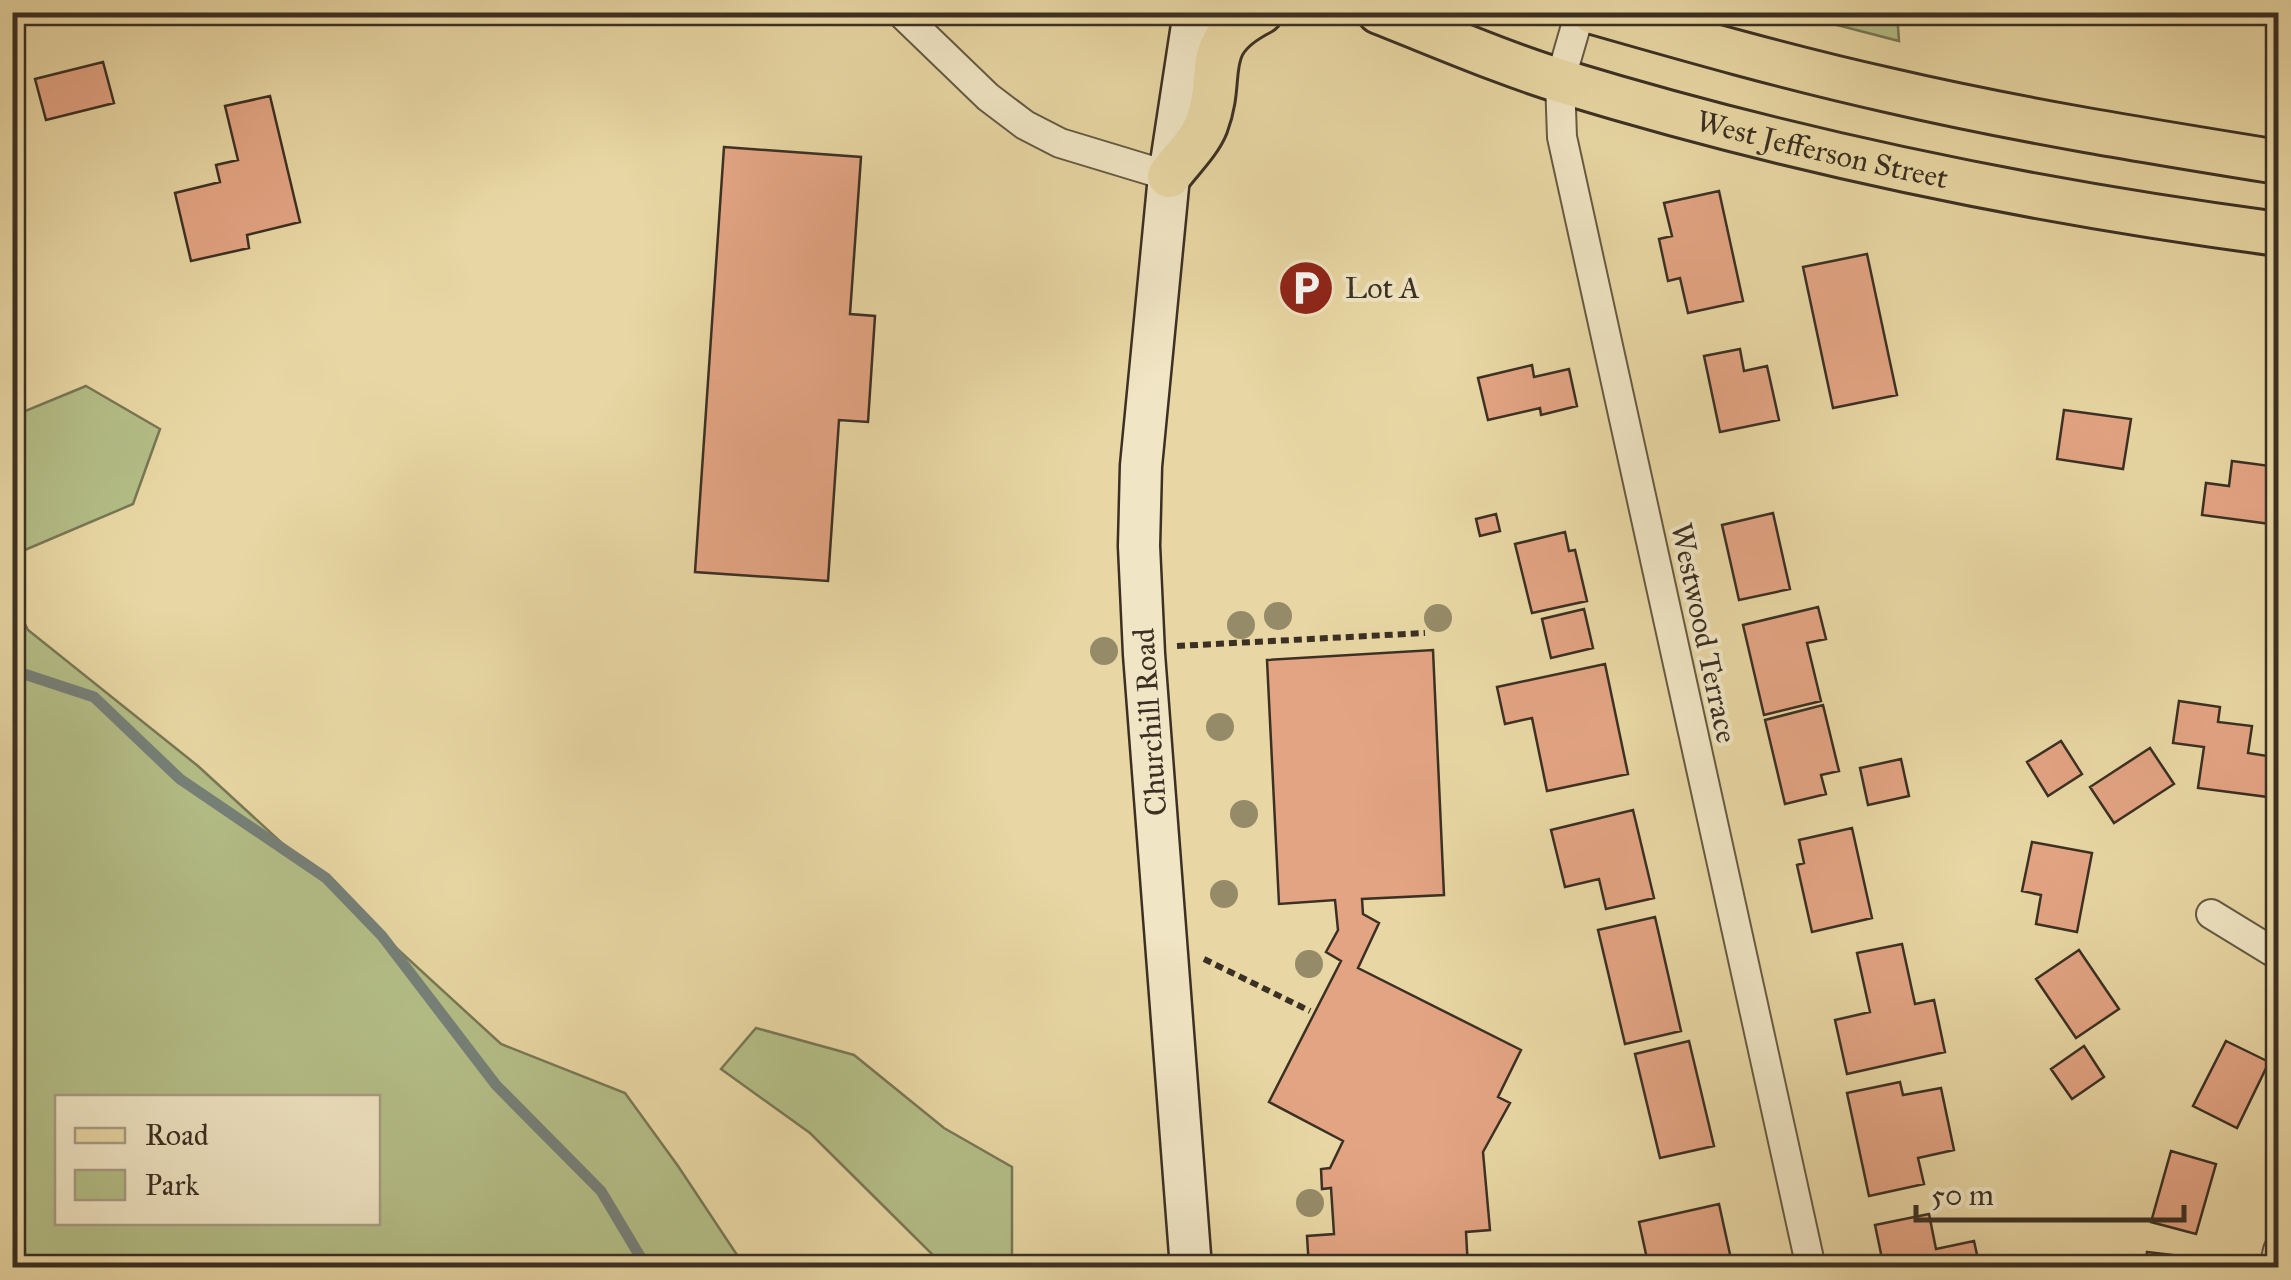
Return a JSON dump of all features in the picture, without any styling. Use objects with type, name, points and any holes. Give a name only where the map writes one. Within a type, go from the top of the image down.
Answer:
[{"type":"main road","points":[[1169,176],[1206,126],[1220,44],[1238,24],[1261,12]]},
{"type":"main road","name":"West Jefferson Street","points":[[1379,12],[1560,81],[1705,122],[1958,182],[2278,234]]},
{"type":"main road","points":[[1593,12],[1776,64],[1891,91],[2039,122],[2278,162]]},
{"type":"street","points":[[900,12],[988,97],[1025,126],[1060,144],[1169,176]]},
{"type":"street","name":"Churchill Road","points":[[1191,1268],[1139,546],[1140,466],[1169,176],[1194,12]]},
{"type":"street","name":"Westwood Terrace","points":[[1580,12],[1560,81],[1562,137],[1812,1268]]},
{"type":"street","points":[[2211,914],[2278,955]]},
{"type":"street","points":[[2274,1268],[2278,1250]]},
{"type":"path","points":[[1176,646],[1425,632]]},
{"type":"path","points":[[1202,958],[1310,1011]]},
{"type":"green space","points":[[1791,13],[1897,13],[1899,41]]},
{"type":"green space","points":[[86,386],[160,429],[133,504],[13,555],[13,416]]},
{"type":"green space","points":[[12,599],[28,630],[198,766],[501,1044],[625,1093],[745,1267],[13,1267]]},
{"type":"green space","points":[[756,1028],[854,1055],[944,1128],[1012,1167],[1012,1267],[911,1267],[935,1257],[810,1133],[721,1069]]},
{"type":"building","points":[[103,62],[114,103],[46,120],[35,79]]},
{"type":"building","points":[[270,96],[300,222],[247,235],[249,248],[191,261],[175,193],[220,182],[216,165],[238,160],[225,106]]},
{"type":"building","points":[[724,147],[861,157],[850,314],[875,316],[868,422],[839,420],[828,581],[695,572]]},
{"type":"building","points":[[1719,191],[1743,301],[1688,313],[1680,278],[1668,281],[1659,239],[1672,236],[1664,203]]},
{"type":"building","points":[[1867,254],[1897,395],[1833,408],[1803,267]]},
{"type":"building","points":[[1740,349],[1744,371],[1767,366],[1779,420],[1720,432],[1704,356]]},
{"type":"building","points":[[1532,365],[1534,377],[1569,369],[1577,406],[1541,415],[1540,408],[1488,420],[1478,378]]},
{"type":"building","points":[[2064,410],[2131,419],[2123,469],[2057,459]]},
{"type":"building","points":[[2232,461],[2278,467],[2278,525],[2202,515],[2206,483],[2229,486]]},
{"type":"building","points":[[1773,513],[1790,589],[1739,600],[1722,525]]},
{"type":"building","points":[[1496,514],[1500,531],[1480,536],[1476,519]]},
{"type":"building","points":[[1565,532],[1569,551],[1575,550],[1587,601],[1532,613],[1515,544]]},
{"type":"building","points":[[1818,607],[1826,639],[1807,643],[1821,701],[1764,715],[1743,625]]},
{"type":"building","points":[[1584,609],[1593,648],[1551,658],[1542,619]]},
{"type":"building","points":[[1433,650],[1444,895],[1362,899],[1363,914],[1379,923],[1358,968],[1521,1050],[1498,1097],[1510,1103],[1483,1152],[1490,1230],[1466,1232],[1468,1268],[1309,1268],[1307,1236],[1334,1234],[1331,1188],[1322,1189],[1321,1169],[1330,1168],[1343,1141],[1269,1102],[1341,961],[1326,952],[1338,930],[1335,900],[1279,904],[1267,660]]},
{"type":"building","points":[[1605,664],[1628,774],[1547,791],[1532,718],[1505,724],[1497,687]]},
{"type":"building","points":[[2179,701],[2220,707],[2218,722],[2252,726],[2248,753],[2274,757],[2268,797],[2198,788],[2204,747],[2173,743]]},
{"type":"building","points":[[1823,705],[1839,771],[1821,775],[1826,794],[1785,804],[1765,720]]},
{"type":"building","points":[[2061,741],[2082,774],[2048,796],[2027,762]]},
{"type":"building","points":[[2150,748],[2174,784],[2114,823],[2090,787]]},
{"type":"building","points":[[1901,759],[1909,796],[1868,805],[1860,768]]},
{"type":"building","points":[[1633,810],[1654,898],[1606,909],[1599,879],[1565,887],[1551,830]]},
{"type":"building","points":[[1852,828],[1872,918],[1812,932],[1797,865],[1804,863],[1799,840]]},
{"type":"building","points":[[2032,842],[2092,853],[2077,932],[2036,924],[2041,895],[2022,891]]},
{"type":"building","points":[[1655,917],[1681,1031],[1625,1044],[1598,930]]},
{"type":"building","points":[[1902,944],[1915,1004],[1934,1000],[1945,1052],[1847,1074],[1835,1020],[1870,1012],[1857,953]]},
{"type":"building","points":[[2079,950],[2119,1009],[2076,1038],[2036,979]]},
{"type":"building","points":[[1689,1041],[1714,1146],[1660,1158],[1635,1054]]},
{"type":"building","points":[[2226,1041],[2269,1062],[2237,1128],[2193,1106]]},
{"type":"building","points":[[2084,1046],[2104,1077],[2072,1099],[2051,1069]]},
{"type":"building","points":[[1900,1082],[1903,1095],[1941,1088],[1954,1150],[1918,1158],[1924,1184],[1869,1196],[1847,1093]]},
{"type":"building","points":[[2171,1151],[2216,1164],[2196,1234],[2151,1222]]},
{"type":"building","points":[[1719,1204],[1733,1268],[1649,1268],[1639,1222]]},
{"type":"building","points":[[1929,1214],[1936,1249],[1974,1241],[1980,1268],[1884,1268],[1875,1225]]},
{"type":"building","points":[[2147,1252],[2190,1257],[2189,1268],[2145,1268]]},
{"type":"waterway","points":[[12,670],[94,697],[180,779],[326,878],[382,936],[496,1085],[601,1191],[647,1268]]},
{"type":"place","name":"Lot A","points":[[1306,288]]}]
